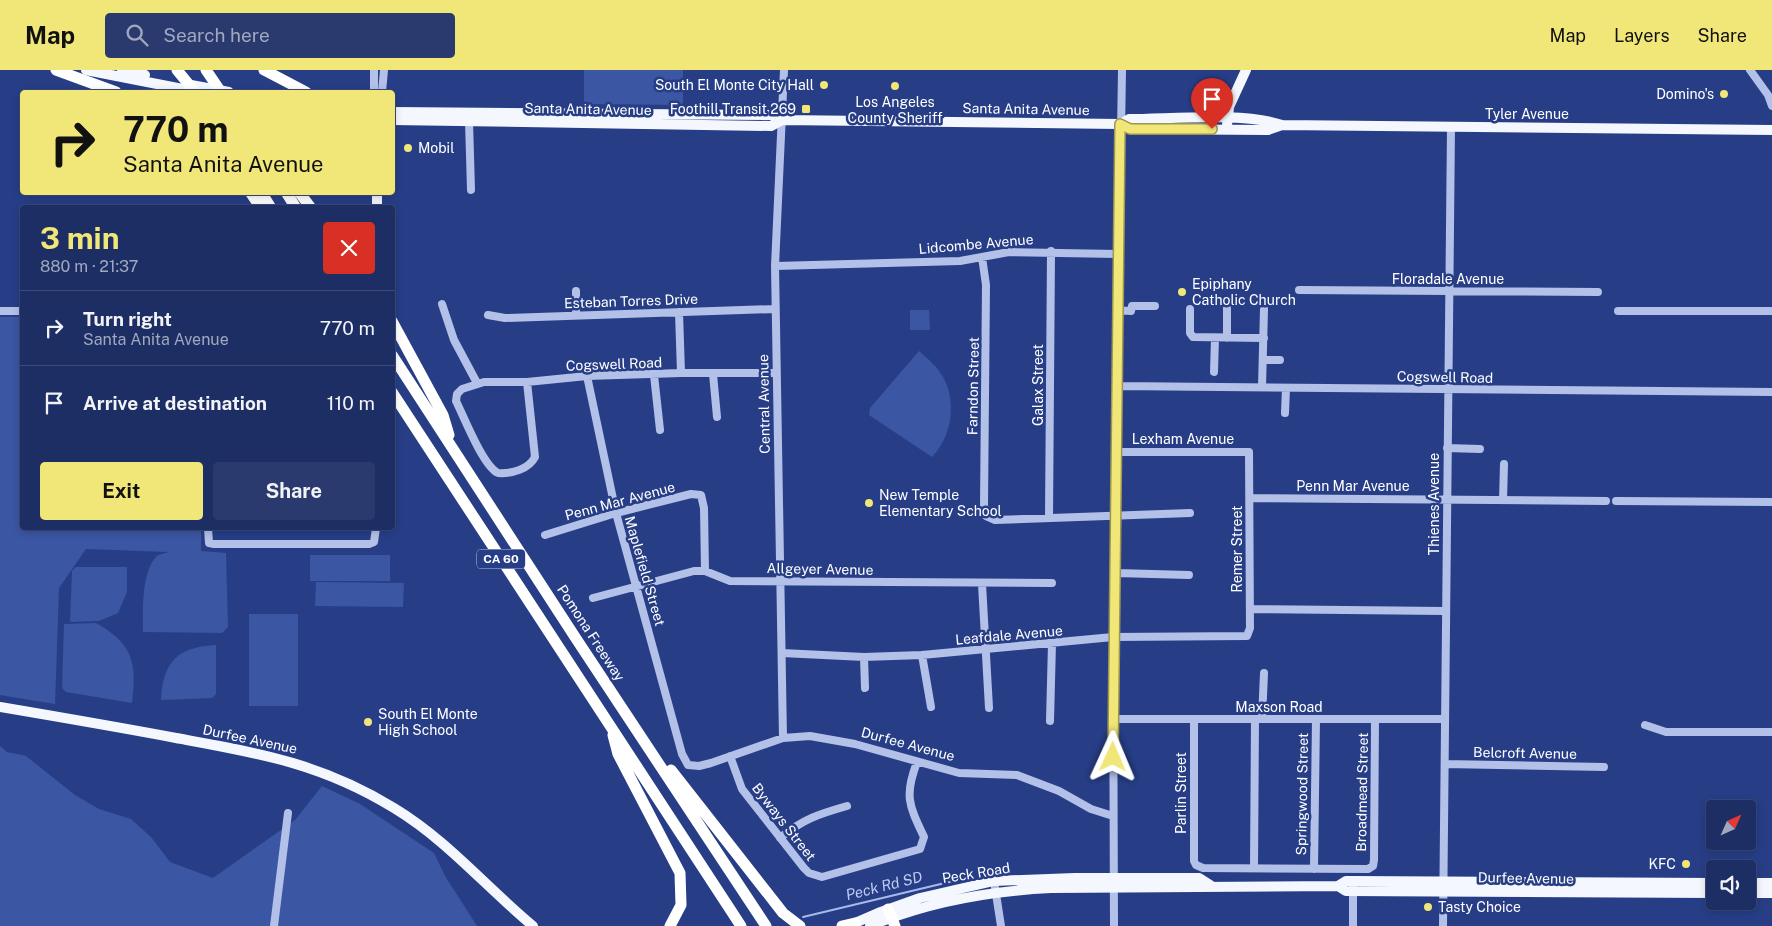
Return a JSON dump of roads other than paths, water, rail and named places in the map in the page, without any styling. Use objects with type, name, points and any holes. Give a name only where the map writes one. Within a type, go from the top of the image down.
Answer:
[{"type":"highway","points":[[56,70],[111,90]]},
{"type":"highway","points":[[177,70],[194,90]]},
{"type":"highway","points":[[181,70],[195,90]]},
{"type":"highway","points":[[206,70],[220,90]]},
{"type":"highway","points":[[264,70],[302,90]]},
{"type":"highway","points":[[395,326],[443,415],[454,448]]},
{"type":"highway","name":"Pomona Freeway","points":[[395,360],[766,926]]},
{"type":"highway","name":"CA 60","points":[[395,397],[741,926]]},
{"type":"highway","points":[[623,709],[783,912],[800,926]]},
{"type":"highway","points":[[610,726],[618,754],[680,873],[682,905],[670,926]]},
{"type":"highway","points":[[842,926],[852,924]]},
{"type":"main road","points":[[86,70],[214,90]]},
{"type":"main road","points":[[122,70],[189,90]]},
{"type":"main road","points":[[1227,124],[1229,107],[1246,70]]},
{"type":"main road","name":"Santa Anita Avenue","points":[[395,112],[554,118]]},
{"type":"main road","name":"Santa Anita Avenue","points":[[395,120],[469,121],[773,115],[782,120],[1120,124],[1129,119],[1227,124]]},
{"type":"main road","name":"Tyler Avenue","points":[[1227,124],[1266,120],[1282,125],[1772,130]]},
{"type":"main road","name":"Durfee Avenue","points":[[0,707],[253,752],[301,765],[344,781],[394,808],[425,828],[465,862],[506,903],[533,926]]},
{"type":"main road","name":"Peck Road","points":[[852,924],[892,918],[947,890],[994,881],[1040,878],[1114,883]]},
{"type":"main road","name":"Durfee Avenue","points":[[1114,883],[1199,878],[1210,885],[1338,886],[1346,881],[1353,886],[1706,883]]},
{"type":"main road","points":[[1756,883],[1772,882]]},
{"type":"main road","name":"Peck Road","points":[[870,926],[951,900],[997,892],[1114,883]]},
{"type":"main road","name":"Durfee Avenue","points":[[1443,886],[1706,893]]},
{"type":"main road","points":[[1756,893],[1772,893]]},
{"type":"street","points":[[374,70],[378,90]]},
{"type":"street","points":[[378,90],[384,70]]},
{"type":"street","name":"Central Avenue","points":[[783,738],[775,266],[784,70]]},
{"type":"street","points":[[1114,926],[1113,637],[1116,573],[1118,254],[1122,70]]},
{"type":"street","points":[[1750,70],[1768,95],[1772,106]]},
{"type":"street","points":[[469,121],[471,190]]},
{"type":"street","name":"Thienes Avenue","points":[[1443,926],[1451,127]]},
{"type":"street","name":"Lidcombe Avenue","points":[[775,266],[960,261],[1009,252],[1051,251],[1118,254]]},
{"type":"street","name":"Galax Street","points":[[1049,518],[1051,251]]},
{"type":"street","name":"Farndon Street","points":[[982,257],[986,285],[984,504],[986,516],[995,520],[1049,518]]},
{"type":"street","name":"Floradale Avenue","points":[[1299,290],[1598,292]]},
{"type":"street","points":[[576,291],[576,315]]},
{"type":"street","points":[[442,304],[454,340],[477,384]]},
{"type":"street","points":[[1118,310],[1131,311],[1132,306],[1137,305],[1155,306]]},
{"type":"street","points":[[1227,308],[1227,338]]},
{"type":"street","name":"Esteban Torres Drive","points":[[488,315],[505,318],[775,309]]},
{"type":"street","points":[[1190,309],[1190,333],[1193,337],[1264,338]]},
{"type":"street","points":[[1262,388],[1264,309]]},
{"type":"street","points":[[1618,310],[1772,311]]},
{"type":"street","points":[[0,311],[20,311]]},
{"type":"street","points":[[679,312],[681,373]]},
{"type":"street","points":[[1214,372],[1215,338]]},
{"type":"street","points":[[1263,360],[1280,360]]},
{"type":"street","name":"Cogswell Road","points":[[526,382],[536,457],[529,466],[522,469],[502,473],[495,472],[484,456],[456,400],[457,394],[462,389],[477,384],[526,382],[587,376],[681,373],[776,373]]},
{"type":"street","points":[[712,374],[716,417]]},
{"type":"street","points":[[654,375],[660,430]]},
{"type":"street","name":"Maplefield Street","points":[[587,376],[616,513],[682,754],[692,767]]},
{"type":"street","name":"Cogswell Road","points":[[1118,386],[1772,392]]},
{"type":"street","points":[[1285,413],[1286,388]]},
{"type":"street","points":[[1447,448],[1480,448]]},
{"type":"street","name":"Lexham Avenue","points":[[1117,452],[1249,452]]},
{"type":"street","name":"Remer Street","points":[[1238,637],[1248,636],[1250,628],[1249,452]]},
{"type":"street","points":[[1503,500],[1504,464]]},
{"type":"street","name":"Penn Mar Avenue","points":[[545,535],[616,513],[691,494],[701,495],[704,508],[705,571]]},
{"type":"street","name":"Penn Mar Avenue","points":[[1250,498],[1606,501]]},
{"type":"street","points":[[1616,501],[1772,502]]},
{"type":"street","points":[[1049,518],[1190,513]]},
{"type":"street","points":[[208,530],[210,543],[369,544],[374,542],[376,530]]},
{"type":"street","name":"Allgeyer Avenue","points":[[593,598],[680,574],[705,571],[730,581],[1052,583]]},
{"type":"street","points":[[1116,573],[1190,575]]},
{"type":"street","points":[[982,584],[989,708]]},
{"type":"street","points":[[1250,609],[1445,611]]},
{"type":"street","name":"Leafdale Avenue","points":[[782,654],[864,657],[922,655],[1113,637],[1238,637]]},
{"type":"street","points":[[1050,721],[1052,644]]},
{"type":"street","points":[[922,655],[930,707]]},
{"type":"street","points":[[864,657],[865,688]]},
{"type":"street","points":[[1264,674],[1258,719],[1254,868],[1314,869]]},
{"type":"street","name":"Maxson Road","points":[[1114,719],[1445,719]]},
{"type":"street","name":"Parlin Street","points":[[1194,719],[1194,861],[1196,865],[1203,868],[1254,868]]},
{"type":"street","name":"Springwood Street","points":[[1314,869],[1316,719]]},
{"type":"street","name":"Broadmead Street","points":[[1314,869],[1368,869],[1373,866],[1375,719]]},
{"type":"street","points":[[1645,725],[1666,732],[1772,732]]},
{"type":"street","name":"Durfee Avenue","points":[[692,767],[783,738],[810,736],[856,744],[959,773],[1017,775],[1060,791],[1091,809],[1113,816]]},
{"type":"street","name":"Byways Street","points":[[730,756],[742,789],[809,874],[822,877],[916,852],[922,846],[924,837],[909,798],[908,789],[917,762]]},
{"type":"street","name":"Belcroft Avenue","points":[[1445,764],[1604,768]]},
{"type":"street","points":[[780,838],[796,824],[812,816],[847,806]]},
{"type":"street","points":[[274,926],[288,813]]},
{"type":"street","points":[[994,881],[1001,926]]},
{"type":"street","points":[[1353,886],[1353,926]]},
{"type":"waterway","name":"Peck Rd SD","points":[[803,917],[970,877]]},
{"type":"place","name":"South El Monte City Hall","points":[[824,85]]},
{"type":"place","name":"Los Angeles County Sheriff","points":[[895,86]]},
{"type":"place","name":"Domino's","points":[[1724,94]]},
{"type":"place","name":"Foothill Transit 269","points":[[806,109]]},
{"type":"place","name":"Mobil","points":[[408,148]]},
{"type":"place","name":"Epiphany Catholic Church","points":[[1182,292]]},
{"type":"place","name":"New Temple Elementary School","points":[[869,503]]},
{"type":"place","name":"South El Monte High School","points":[[368,722]]},
{"type":"place","name":"KFC","points":[[1686,864]]},
{"type":"place","name":"Tasty Choice","points":[[1428,907]]}]
